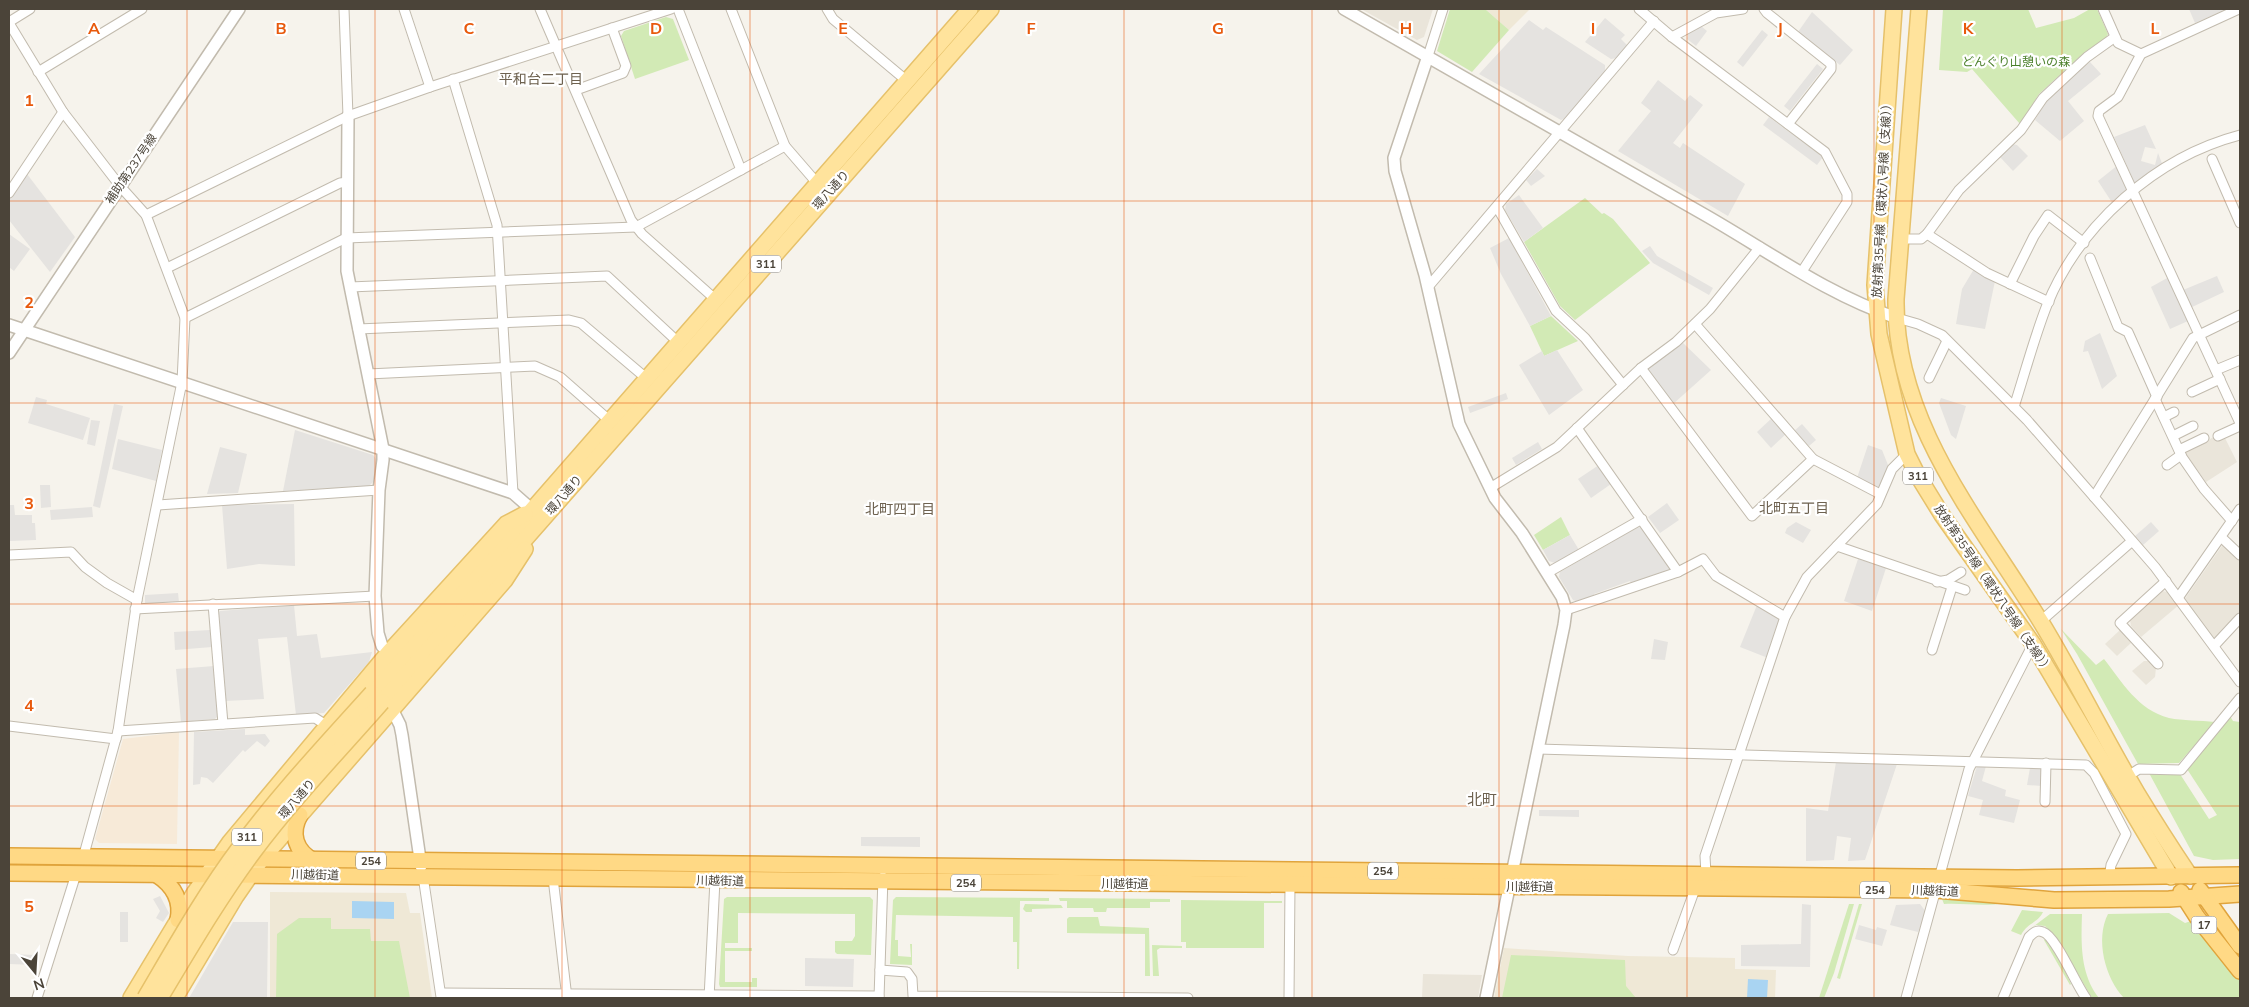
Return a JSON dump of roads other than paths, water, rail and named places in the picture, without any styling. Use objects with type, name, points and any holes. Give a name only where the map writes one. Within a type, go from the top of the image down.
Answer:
[{"type":"highway","points":[[300,815],[294,826],[296,843],[303,853],[314,861]]},
{"type":"highway","name":"川越街道","points":[[9,856],[314,861],[553,878],[716,880],[883,874],[1290,885],[1694,889],[2240,875]]},
{"type":"highway","name":"川越街道","points":[[9,873],[206,875],[422,869],[883,874],[1512,872],[1706,874],[1938,883],[2054,900],[2186,898],[2240,894]]},
{"type":"highway","points":[[157,875],[168,883],[178,900],[180,911],[178,920]]},
{"type":"highway","name":"17","points":[[2190,876],[2240,946]]},
{"type":"highway","name":"17","points":[[2171,877],[2197,917],[2240,971]]},
{"type":"main road","name":"環八通り","points":[[538,515],[610,421],[646,378],[970,9]]},
{"type":"main road","name":"環八通り","points":[[160,998],[208,918],[254,851],[284,813],[382,701],[538,515],[991,9]]},
{"type":"main road","name":"放射第35号線（環状八号線（支線））","points":[[1894,9],[1875,285],[1877,311],[1888,376],[1907,454],[1942,515],[2033,644],[2171,877]]},
{"type":"main road","name":"放射第35号線（環状八号線（支線））","points":[[1919,9],[1896,283],[1900,342],[1911,390],[1931,444],[1982,531],[2041,622],[2128,776],[2190,876]]},
{"type":"main road","points":[[131,998],[217,859],[326,725],[389,652],[506,524],[538,515]]},
{"type":"main road","name":"環八通り","points":[[145,998],[201,904],[240,846],[274,804],[382,701]]},
{"type":"main road","points":[[175,998],[236,896],[260,860],[318,793],[382,701]]},
{"type":"main road","points":[[286,773],[284,786],[286,794],[291,798],[300,800],[318,793]]},
{"type":"main road","points":[[164,942],[197,962]]},
{"type":"street","points":[[30,9],[9,23],[63,112],[120,186],[146,215],[185,318],[182,382],[136,604],[117,735],[83,858]]},
{"type":"street","points":[[38,72],[142,9]]},
{"type":"street","name":"補助第237号線","points":[[9,353],[239,9]]},
{"type":"street","points":[[344,9],[348,116],[345,256],[383,449],[379,490],[375,596],[378,634],[382,646],[389,652]]},
{"type":"street","points":[[404,9],[430,87]]},
{"type":"street","points":[[540,9],[631,220],[636,227],[715,299]]},
{"type":"street","points":[[146,215],[348,116],[453,79],[671,9]]},
{"type":"street","points":[[678,9],[741,170]]},
{"type":"street","points":[[732,9],[785,146],[817,183]]},
{"type":"street","points":[[827,9],[833,19],[907,81]]},
{"type":"street","points":[[1344,9],[1561,132],[1760,247],[1801,273],[1877,311],[1918,324],[1942,335],[2014,407],[2132,541],[2166,581],[2240,682]]},
{"type":"street","points":[[1443,9],[1402,131],[1394,165],[1428,287],[1457,417],[1490,488],[1562,597],[1566,610],[1486,998]]},
{"type":"street","points":[[1639,9],[1672,37],[1825,152],[1847,194],[1847,202],[1801,273]]},
{"type":"street","points":[[1672,37],[1716,13],[1743,9]]},
{"type":"street","points":[[1764,9],[1767,14],[1831,64],[1831,69],[1788,124]]},
{"type":"street","points":[[2103,9],[2120,44],[2140,54]]},
{"type":"street","points":[[2218,436],[2240,424],[2238,411],[2218,375],[2098,113],[2118,97],[2140,54],[2239,9]]},
{"type":"street","points":[[1428,287],[1654,21]]},
{"type":"street","points":[[576,90],[624,73],[626,66],[612,28]]},
{"type":"street","points":[[1900,239],[1921,239],[1959,190],[2021,130],[2043,98],[2087,57],[2115,37]]},
{"type":"street","points":[[453,79],[498,234],[513,493]]},
{"type":"street","points":[[9,193],[63,112]]},
{"type":"street","points":[[2014,407],[2049,302],[2061,278],[2084,243],[2104,218],[2133,189],[2188,154],[2240,135]]},
{"type":"street","points":[[185,318],[346,238],[498,234],[636,227],[785,146]]},
{"type":"street","points":[[2212,160],[2238,212],[2240,224]]},
{"type":"street","points":[[167,268],[340,183],[348,182]]},
{"type":"street","points":[[1497,207],[1556,312],[1585,338],[1622,385]]},
{"type":"street","points":[[2010,284],[2034,236],[2048,215],[2084,243]]},
{"type":"street","points":[[1926,234],[1984,271],[2049,302]]},
{"type":"street","points":[[1490,488],[1557,447],[1641,368],[1676,342],[1710,310],[1760,247]]},
{"type":"street","points":[[2090,258],[2118,327],[2128,332],[2180,452],[2204,489],[2232,521]]},
{"type":"street","points":[[350,286],[606,276],[678,342]]},
{"type":"street","points":[[2094,497],[2194,338],[2199,333],[2240,315]]},
{"type":"street","points":[[358,329],[569,320],[581,323],[646,378]]},
{"type":"street","points":[[1695,324],[1813,459],[1880,494]]},
{"type":"street","points":[[9,325],[513,493],[538,515]]},
{"type":"street","points":[[1929,378],[1948,341]]},
{"type":"street","points":[[2192,392],[2240,360]]},
{"type":"street","points":[[368,374],[535,366],[552,372],[610,421]]},
{"type":"street","points":[[1641,368],[1752,516],[1813,459]]},
{"type":"street","points":[[2164,417],[2174,412]]},
{"type":"street","points":[[2173,436],[2193,426]]},
{"type":"street","points":[[1577,428],[1678,572]]},
{"type":"street","points":[[2167,465],[2180,452],[2204,438]]},
{"type":"street","points":[[1706,874],[1706,856],[1785,617],[1807,577],[1876,504],[1892,468],[1907,454]]},
{"type":"street","points":[[158,505],[379,490]]},
{"type":"street","points":[[2178,598],[2240,510]]},
{"type":"street","points":[[1547,573],[1642,519]]},
{"type":"street","points":[[2221,537],[2240,555]]},
{"type":"street","points":[[2041,622],[2132,541]]},
{"type":"street","points":[[1837,546],[1937,582],[1965,590]]},
{"type":"street","points":[[9,554],[71,552],[85,567],[136,604],[213,604],[375,596]]},
{"type":"street","points":[[1566,610],[1678,572],[1705,560],[1716,576],[1785,617]]},
{"type":"street","points":[[1937,582],[1948,580],[1961,572]]},
{"type":"street","points":[[2158,664],[2120,623],[2166,581]]},
{"type":"street","points":[[1932,650],[1952,587]]},
{"type":"street","points":[[213,604],[223,724]]},
{"type":"street","points":[[2214,646],[2240,618]]},
{"type":"street","points":[[1906,998],[1969,769],[2033,644]]},
{"type":"street","points":[[2128,776],[2139,770],[2181,770],[2240,698]]},
{"type":"street","points":[[382,701],[401,730],[441,995],[879,997],[883,874]]},
{"type":"street","points":[[9,726],[117,735],[223,724],[315,718],[326,725]]},
{"type":"street","points":[[1538,749],[2086,765],[2094,773],[2126,834],[2111,865],[2109,878]]},
{"type":"street","points":[[2045,802],[2046,763]]},
{"type":"street","points":[[37,998],[76,874]]},
{"type":"street","points":[[553,878],[567,996]]},
{"type":"street","points":[[709,996],[716,880]]},
{"type":"street","points":[[1289,998],[1290,885]]},
{"type":"street","points":[[1673,950],[1694,889]]},
{"type":"street","points":[[2003,998],[2029,937],[2034,932],[2041,930],[2047,934],[2060,953],[2079,990],[2086,998]]},
{"type":"street","points":[[880,970],[907,972],[912,979],[912,996],[1188,998]]},
{"type":"water","points":[[352,901],[394,902],[394,919],[352,918]]},
{"type":"water","points":[[1748,979],[1768,980],[1767,998],[1747,998]]},
{"type":"district","name":"平和台二丁目","points":[[541,79]]},
{"type":"district","name":"北町五丁目","points":[[1794,508]]},
{"type":"district","name":"北町四丁目","points":[[900,509]]},
{"type":"district","name":"北町","points":[[1482,800]]},
{"type":"park label","name":"どんぐり山憩いの森","points":[[2016,62]]}]
